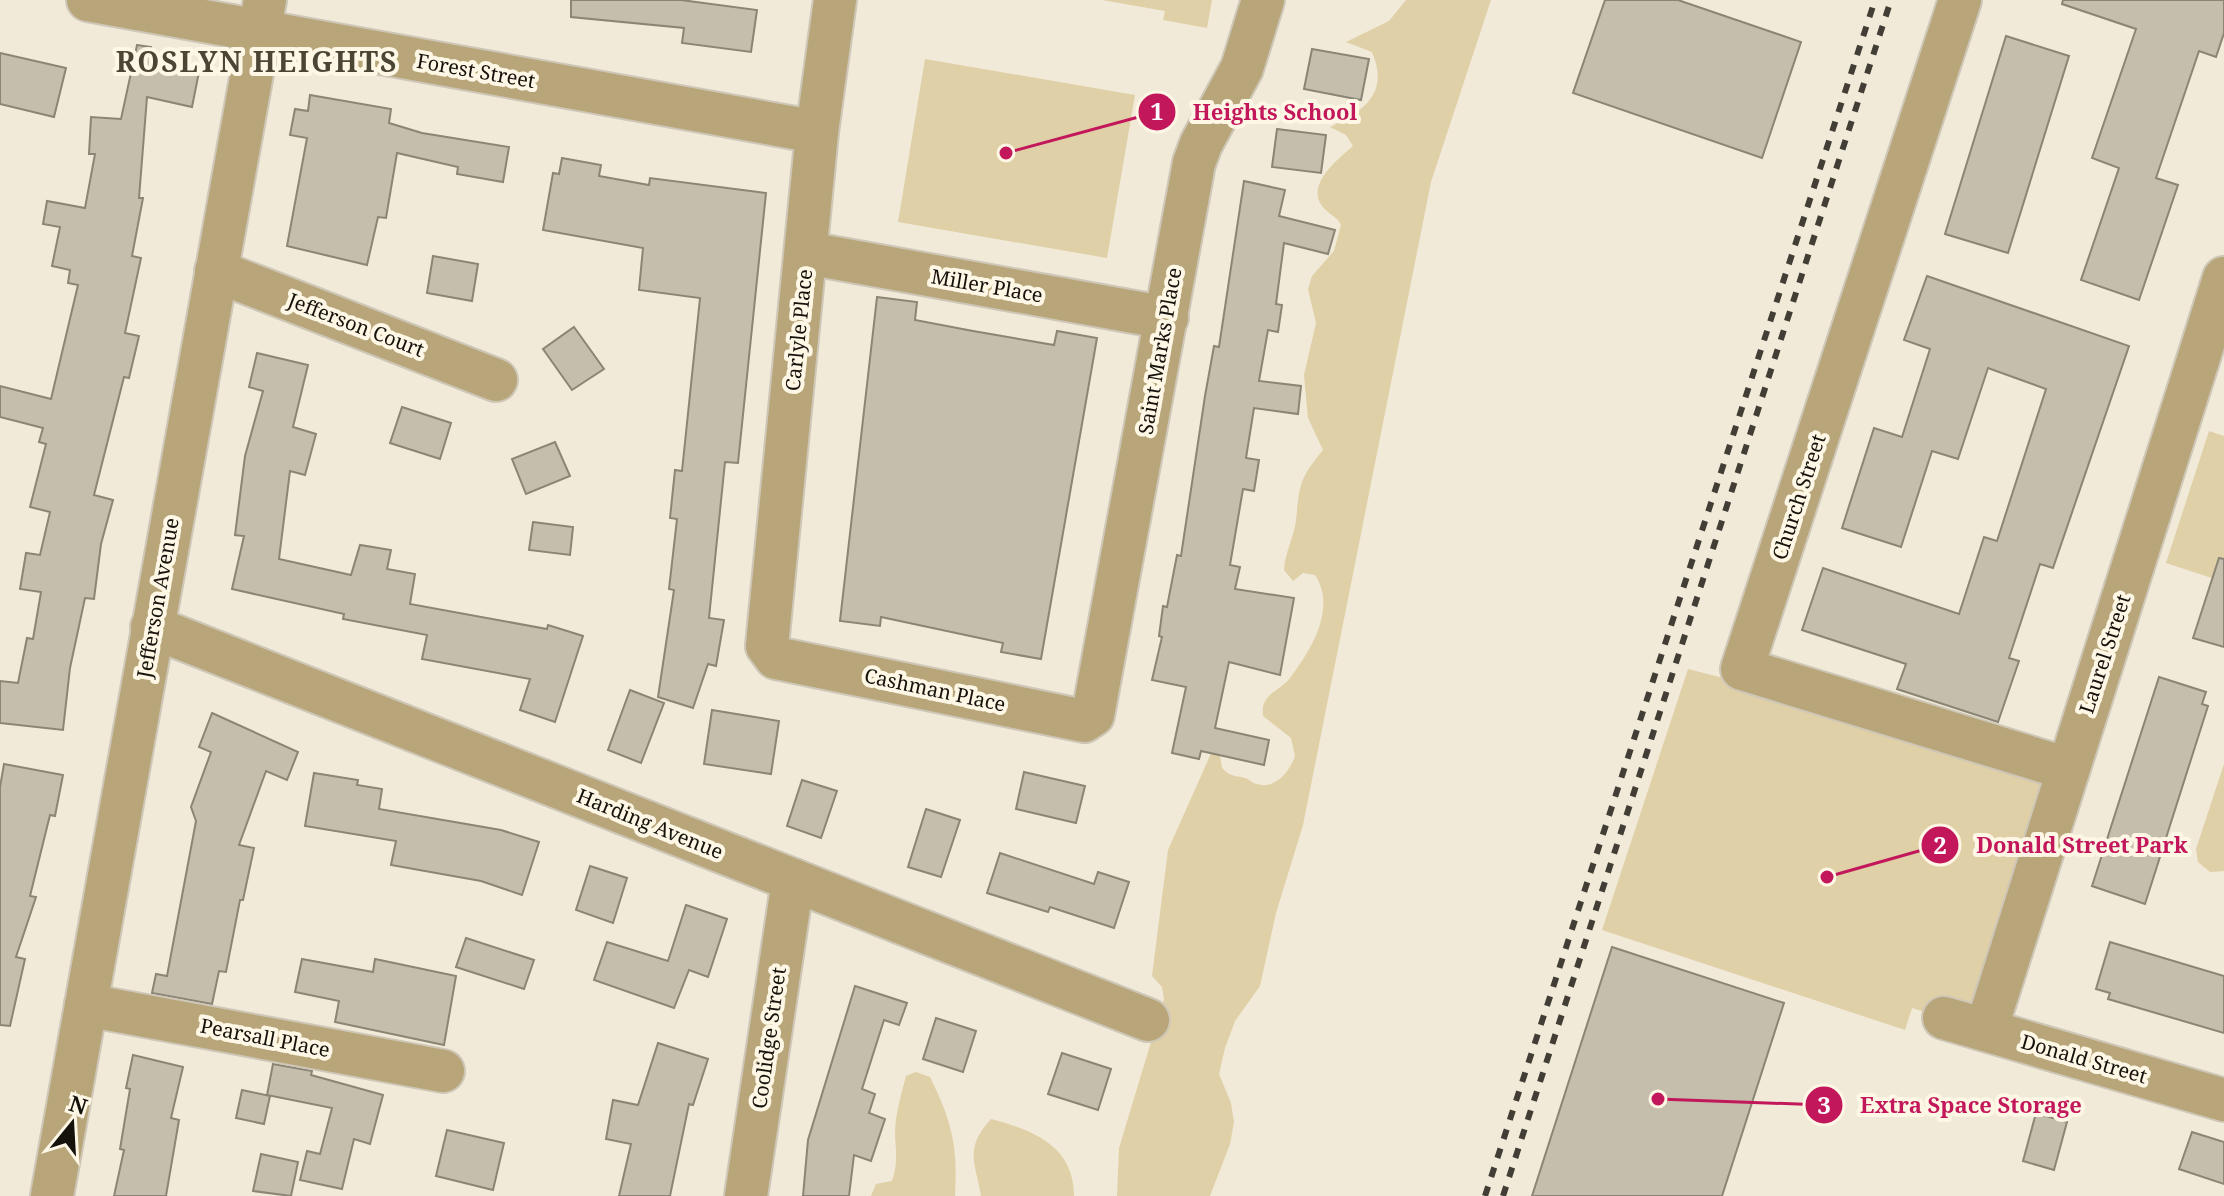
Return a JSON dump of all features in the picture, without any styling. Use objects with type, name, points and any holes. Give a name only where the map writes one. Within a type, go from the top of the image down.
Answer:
[{"type":"street","name":"Forest Street","points":[[88,0],[262,16],[817,132]]},
{"type":"street","name":"Carlyle Place","points":[[776,658],[767,646],[817,132],[835,0]]},
{"type":"street","name":"Saint Marks Place","points":[[1093,715],[1194,163],[1246,59],[1263,0]]},
{"type":"street","name":"Church Street","points":[[1960,0],[1742,669],[2068,769]]},
{"type":"street","name":"Jefferson Avenue","points":[[52,1196],[262,16]]},
{"type":"street","name":"Miller Place","points":[[807,253],[1167,318]]},
{"type":"street","name":"Jefferson Court","points":[[216,271],[496,380]]},
{"type":"street","name":"Laurel Street","points":[[1986,1030],[2224,278]]},
{"type":"street","name":"Harding Avenue","points":[[152,627],[1148,1020]]},
{"type":"street","name":"Cashman Place","points":[[776,658],[1084,721],[1093,715]]},
{"type":"street","name":"Coolidge Street","points":[[746,1196],[793,880]]},
{"type":"street","name":"Pearsall Place","points":[[86,1005],[443,1071]]},
{"type":"street","name":"Donald Street","points":[[1944,1018],[2224,1100]]},
{"type":"shaded area","points":[[1102,0],[1212,0],[1207,28],[1163,20],[1165,11]]},
{"type":"shaded area","points":[[1406,0],[1491,0],[1431,182],[1303,825],[1276,913],[1260,986],[1235,1021],[1219,1074],[1231,1103],[1234,1122],[1230,1144],[1210,1196],[1117,1196],[1119,1148],[1164,999],[1162,987],[1152,976],[1168,850],[1217,740],[1225,742],[1220,756],[1222,768],[1257,784],[1276,782],[1295,756],[1291,738],[1263,716],[1263,709],[1267,698],[1286,683],[1306,655],[1322,615],[1321,588],[1315,575],[1303,573],[1293,581],[1284,570],[1302,482],[1323,450],[1308,418],[1304,375],[1316,323],[1308,289],[1312,276],[1334,251],[1341,225],[1322,206],[1318,189],[1326,173],[1353,146],[1346,135],[1330,127],[1363,107],[1375,90],[1378,79],[1372,52],[1346,42],[1389,21]]},
{"type":"shaded area","points":[[925,59],[1135,95],[1107,258],[898,222]]},
{"type":"shaded area","points":[[2209,431],[2224,436],[2224,582],[2166,563]]},
{"type":"shaded area","points":[[1688,669],[1739,682],[2058,785],[1986,1030],[1912,1008],[1905,1030],[1602,930]]},
{"type":"shaded area","points":[[2224,764],[2224,871],[2210,872],[2198,862],[2196,849]]},
{"type":"shaded area","points":[[916,1072],[930,1077],[944,1108],[954,1148],[955,1196],[871,1196],[876,1184],[892,1181],[899,1105],[906,1076]]},
{"type":"shaded area","points":[[991,1119],[1036,1135],[1059,1153],[1067,1164],[1074,1196],[981,1196],[974,1164],[974,1147]]},
{"type":"building","points":[[571,0],[681,0],[757,10],[751,52],[682,43],[684,28],[571,17]]},
{"type":"building","points":[[1605,0],[1678,0],[1801,42],[1762,158],[1573,93]]},
{"type":"building","points":[[2063,0],[2224,0],[2224,33],[2216,57],[2199,51],[2156,178],[2178,185],[2139,300],[2081,280],[2119,168],[2092,158],[2136,29],[2062,4]]},
{"type":"building","points":[[2006,36],[2069,56],[2008,253],[1945,234]]},
{"type":"building","points":[[137,45],[151,47],[150,61],[199,72],[192,107],[147,97],[139,198],[143,198],[132,256],[141,258],[125,333],[139,336],[129,378],[124,377],[94,495],[113,500],[101,544],[94,599],[85,598],[70,668],[63,730],[0,723],[0,681],[18,683],[27,638],[33,639],[41,592],[20,589],[26,553],[40,555],[50,512],[30,507],[46,444],[39,442],[43,428],[0,417],[0,386],[51,399],[78,285],[68,283],[70,270],[52,266],[60,227],[43,224],[47,201],[85,208],[95,154],[89,154],[91,117],[121,119]]},
{"type":"building","points":[[1312,49],[1369,59],[1361,100],[1304,89]]},
{"type":"building","points":[[0,53],[66,68],[54,117],[0,104]]},
{"type":"building","points":[[310,95],[391,109],[389,123],[422,133],[509,147],[503,182],[457,174],[458,167],[397,153],[386,218],[378,217],[367,265],[287,246],[307,138],[290,135],[295,109],[308,111]]},
{"type":"building","points":[[1277,129],[1326,135],[1321,173],[1272,167]]},
{"type":"building","points":[[562,158],[601,165],[599,176],[649,185],[650,178],[766,193],[738,463],[725,462],[709,618],[724,620],[716,666],[708,664],[693,708],[658,697],[674,590],[669,589],[677,519],[670,518],[675,470],[682,471],[700,298],[639,290],[643,248],[543,230],[553,173],[559,174]]},
{"type":"building","points":[[1244,181],[1285,190],[1279,216],[1335,230],[1328,254],[1284,243],[1276,304],[1282,305],[1278,332],[1268,330],[1259,381],[1301,386],[1298,414],[1254,408],[1246,458],[1259,460],[1254,491],[1243,489],[1230,565],[1240,567],[1235,589],[1294,598],[1280,675],[1229,662],[1215,728],[1269,740],[1264,765],[1201,751],[1199,759],[1172,753],[1186,687],[1152,680],[1162,637],[1159,636],[1163,606],[1167,607],[1177,555],[1181,556],[1214,346],[1219,347]]},
{"type":"building","points":[[433,256],[478,264],[472,301],[427,293]]},
{"type":"building","points":[[1927,276],[2129,346],[2053,568],[2040,564],[2009,658],[2019,661],[1998,722],[1897,689],[1906,664],[1802,630],[1823,568],[1959,614],[1984,537],[1997,541],[2046,389],[1988,368],[1958,459],[1932,451],[1901,547],[1842,528],[1874,428],[1902,437],[1930,349],[1904,340]]},
{"type":"building","points":[[877,297],[917,302],[915,320],[973,331],[1054,345],[1057,331],[1097,338],[1041,659],[1001,652],[1003,643],[881,617],[880,626],[840,621]]},
{"type":"building","points":[[574,327],[604,369],[572,390],[543,349]]},
{"type":"building","points":[[257,353],[308,365],[293,427],[316,434],[305,475],[290,471],[279,559],[351,575],[360,545],[391,550],[387,569],[415,574],[410,604],[547,629],[548,625],[583,636],[555,722],[520,710],[530,679],[422,659],[427,635],[343,619],[344,614],[232,589],[244,536],[235,535],[245,456],[263,391],[249,387]]},
{"type":"building","points":[[402,407],[451,423],[440,459],[390,443]]},
{"type":"building","points":[[555,442],[570,476],[526,494],[512,459]]},
{"type":"building","points":[[533,522],[573,527],[570,555],[529,550]]},
{"type":"building","points":[[2219,558],[2224,559],[2224,647],[2193,638]]},
{"type":"building","points":[[2159,677],[2206,692],[2202,704],[2208,706],[2145,904],[2092,886]]},
{"type":"building","points":[[630,690],[664,703],[641,763],[608,750]]},
{"type":"building","points":[[712,710],[779,721],[771,774],[704,764]]},
{"type":"building","points":[[212,713],[298,752],[287,780],[266,771],[239,845],[254,848],[226,972],[219,971],[212,1004],[152,993],[156,974],[167,976],[196,821],[191,807],[211,752],[199,747]]},
{"type":"building","points":[[4,764],[63,775],[55,816],[50,815],[30,896],[36,897],[16,957],[25,959],[10,1026],[0,1025],[0,787]]},
{"type":"building","points":[[1024,772],[1085,786],[1076,823],[1016,809]]},
{"type":"building","points":[[314,773],[358,780],[357,785],[382,789],[379,809],[501,830],[539,842],[522,895],[481,881],[391,865],[396,841],[305,826]]},
{"type":"building","points":[[802,780],[837,791],[821,838],[787,826]]},
{"type":"building","points":[[926,809],[960,820],[941,877],[908,867]]},
{"type":"building","points":[[1000,853],[1094,884],[1098,872],[1129,882],[1114,928],[1050,907],[1048,912],[987,893]]},
{"type":"building","points":[[590,866],[627,878],[613,923],[576,910]]},
{"type":"building","points":[[686,905],[727,919],[708,977],[689,970],[674,1008],[594,980],[607,942],[668,961]]},
{"type":"building","points":[[466,938],[534,960],[524,989],[456,967]]},
{"type":"building","points":[[2110,942],[2224,976],[2224,1033],[2108,999],[2110,993],[2096,989]]},
{"type":"building","points":[[1612,947],[1784,1003],[1722,1196],[1532,1196]]},
{"type":"building","points":[[302,959],[373,972],[375,959],[456,976],[444,1045],[335,1022],[339,1001],[295,992]]},
{"type":"building","points":[[855,986],[907,1003],[899,1025],[884,1020],[862,1089],[875,1094],[869,1113],[885,1119],[871,1161],[854,1155],[849,1196],[803,1196],[808,1140]]},
{"type":"building","points":[[936,1018],[976,1031],[963,1072],[923,1059]]},
{"type":"building","points":[[658,1043],[708,1059],[693,1105],[689,1104],[670,1196],[619,1196],[631,1144],[606,1139],[613,1100],[638,1105]]},
{"type":"building","points":[[1062,1053],[1111,1069],[1098,1110],[1048,1094]]},
{"type":"building","points":[[133,1055],[183,1067],[171,1118],[179,1120],[166,1196],[114,1196],[124,1150],[120,1149],[130,1089],[126,1088]]},
{"type":"building","points":[[273,1064],[312,1071],[311,1075],[383,1095],[370,1144],[354,1139],[342,1189],[300,1180],[307,1151],[320,1154],[332,1108],[267,1095]]},
{"type":"building","points":[[242,1090],[270,1096],[264,1124],[236,1118]]},
{"type":"building","points":[[2036,1113],[2067,1122],[2054,1170],[2023,1161]]},
{"type":"building","points":[[447,1130],[504,1143],[493,1190],[436,1176]]},
{"type":"building","points":[[2192,1132],[2224,1142],[2224,1184],[2179,1169]]},
{"type":"building","points":[[261,1154],[298,1162],[291,1196],[253,1191]]},
{"type":"railway","points":[[1485,1196],[1875,0]]},
{"type":"railway","points":[[1503,1196],[1891,0]]},
{"type":"place","name":"Heights School","points":[[1006,153]]},
{"type":"place","name":"Donald Street Park","points":[[1827,877]]},
{"type":"place","name":"Extra Space Storage","points":[[1658,1099]]},
{"type":"district","name":"ROSLYN HEIGHTS","points":[[257,62]]}]
